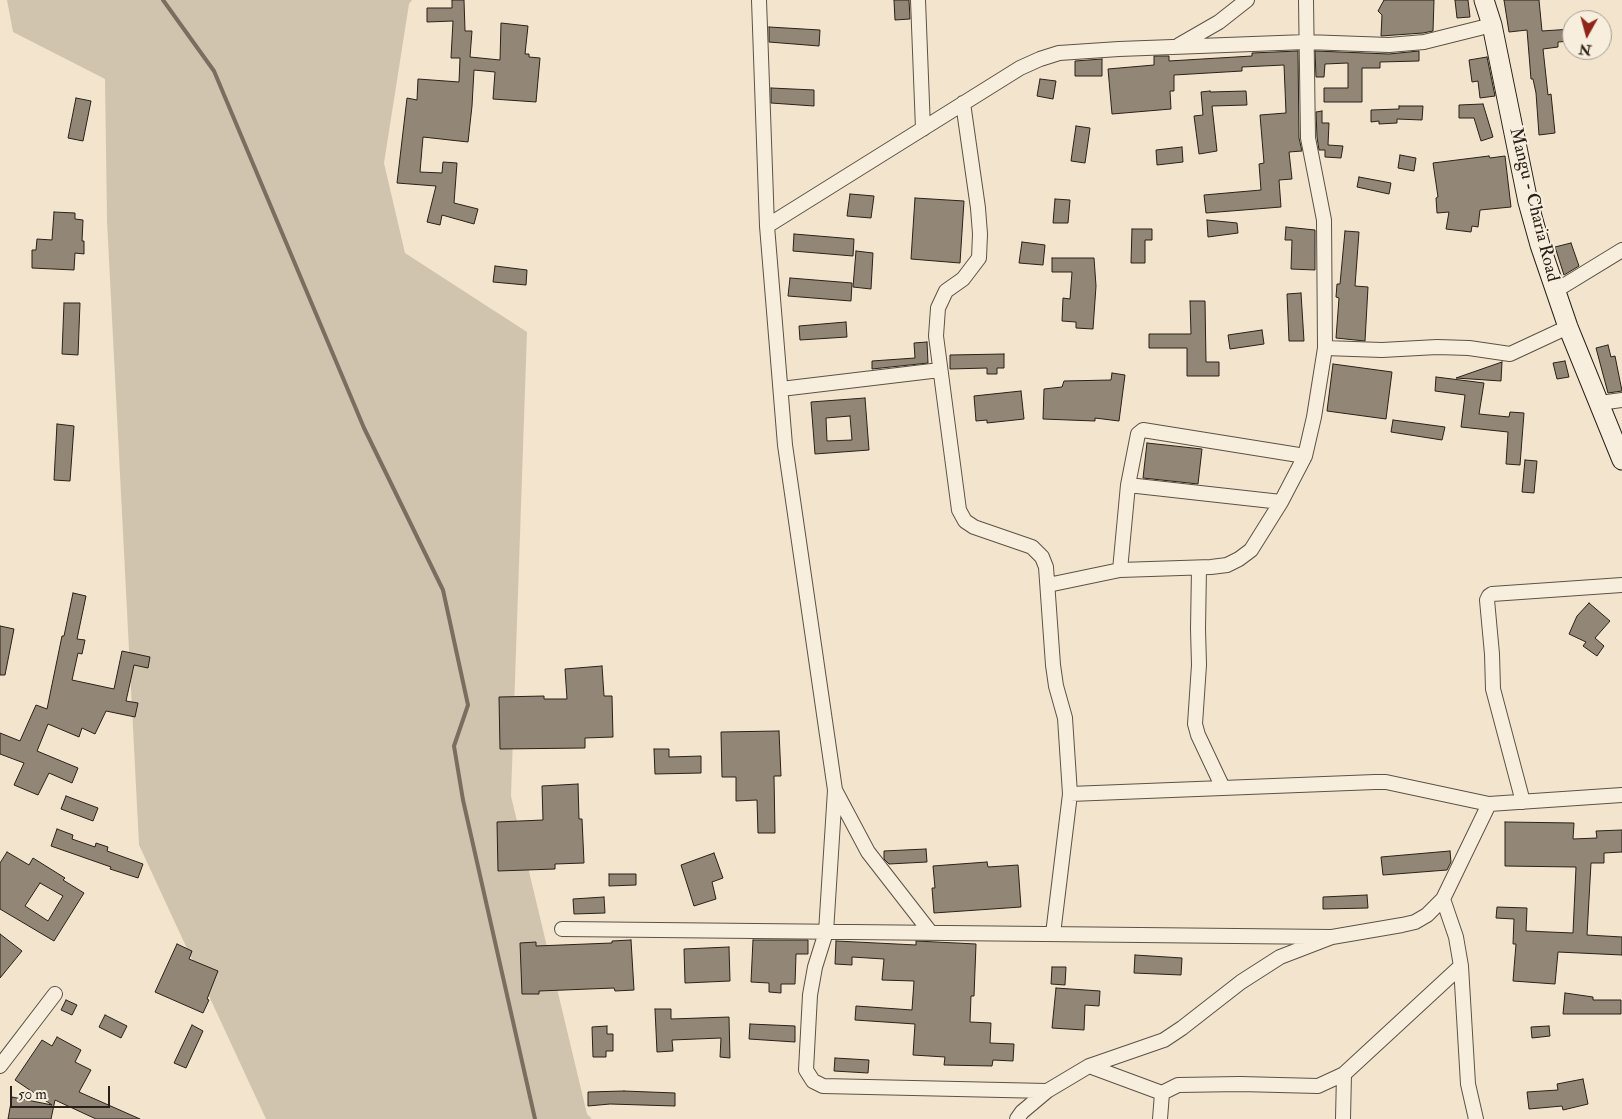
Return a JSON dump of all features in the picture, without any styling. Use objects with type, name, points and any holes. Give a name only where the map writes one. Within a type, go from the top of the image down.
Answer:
[{"type":"street","points":[[758,0],[767,226],[785,446],[835,790],[826,932],[815,967],[810,995],[806,1070],[813,1081],[823,1086],[1047,1091]]},
{"type":"street","points":[[918,0],[923,128]]},
{"type":"street","points":[[1176,47],[1219,22],[1247,0]]},
{"type":"street","points":[[1048,585],[1120,570],[1199,568],[1227,565],[1239,560],[1251,550],[1281,502],[1305,456],[1314,417],[1325,348],[1324,220],[1308,138],[1306,0]]},
{"type":"street","name":"Mangu - Charia Road","points":[[1484,0],[1492,25],[1528,202],[1540,245],[1568,326],[1622,460]]},
{"type":"street","points":[[767,226],[1020,68],[1059,53],[1306,42],[1389,45],[1424,42],[1492,25]]},
{"type":"street","points":[[963,104],[978,208],[980,234],[978,258],[963,279],[946,291],[938,308],[936,336],[959,510],[965,521],[974,527],[1032,547],[1042,557],[1046,567],[1053,665],[1056,686],[1065,718],[1070,794],[1053,934]]},
{"type":"street","points":[[1555,291],[1622,250]]},
{"type":"street","points":[[1325,348],[1382,350],[1436,347],[1469,348],[1510,354],[1568,326]]},
{"type":"street","points":[[781,389],[940,370]]},
{"type":"street","points":[[1600,403],[1622,400]]},
{"type":"street","points":[[1120,570],[1128,485],[1138,434],[1143,430],[1305,456]]},
{"type":"street","points":[[1128,485],[1281,502]]},
{"type":"street","points":[[1199,568],[1199,657],[1195,724],[1198,735],[1223,788]]},
{"type":"street","points":[[1524,802],[1493,689],[1489,596],[1492,594],[1622,585]]},
{"type":"street","points":[[1070,794],[1386,782],[1490,804],[1622,795]]},
{"type":"street","points":[[835,790],[868,852],[931,933]]},
{"type":"street","points":[[1017,1119],[1022,1112],[1047,1091],[1089,1066],[1164,1040],[1241,982],[1280,957],[1332,937],[1415,922],[1427,915],[1442,899],[1490,804]]},
{"type":"street","points":[[1442,899],[1456,937],[1460,966],[1468,1084],[1476,1119]]},
{"type":"street","points":[[562,929],[1332,937]]},
{"type":"street","points":[[1089,1066],[1162,1093],[1178,1085],[1318,1086],[1344,1074],[1460,966]]},
{"type":"street","points":[[0,1066],[55,994]]},
{"type":"street","points":[[1343,1119],[1344,1074]]},
{"type":"street","points":[[1160,1119],[1162,1093]]},
{"type":"shaded area","points":[[7,0],[412,0],[409,4],[384,163],[405,253],[527,332],[511,796],[587,1114],[592,1119],[266,1119],[139,845],[107,221],[105,79],[13,32]]},
{"type":"building","points":[[452,0],[464,0],[465,31],[472,31],[470,57],[500,60],[501,23],[528,26],[525,54],[529,54],[529,57],[540,58],[536,102],[493,99],[495,72],[474,70],[468,142],[423,137],[420,172],[442,173],[443,162],[457,163],[454,203],[478,209],[474,224],[442,215],[440,225],[427,222],[436,186],[397,183],[407,98],[417,100],[418,79],[459,82],[460,58],[451,58],[453,21],[427,22],[427,8],[452,8]]},
{"type":"building","points":[[894,0],[909,0],[910,19],[895,20]]},
{"type":"building","points":[[1384,0],[1434,0],[1433,31],[1381,36],[1382,15],[1378,11]]},
{"type":"building","points":[[1455,0],[1468,0],[1470,17],[1457,18]]},
{"type":"building","points":[[1504,0],[1539,0],[1542,31],[1562,30],[1562,42],[1558,42],[1558,47],[1543,49],[1548,95],[1551,94],[1555,133],[1539,135],[1536,93],[1533,79],[1531,79],[1527,30],[1509,32]]},
{"type":"building","points":[[769,27],[820,30],[819,46],[769,42]]},
{"type":"building","points":[[1298,51],[1299,138],[1302,151],[1289,152],[1292,179],[1279,180],[1281,207],[1206,213],[1204,195],[1261,190],[1259,164],[1264,163],[1260,115],[1286,113],[1284,65],[1242,67],[1242,71],[1174,75],[1174,91],[1170,91],[1171,109],[1112,114],[1108,69],[1154,65],[1154,56],[1169,56],[1169,61],[1252,56],[1252,53]]},
{"type":"building","points":[[1315,51],[1389,54],[1419,51],[1419,61],[1380,62],[1380,68],[1362,68],[1362,102],[1324,102],[1324,88],[1348,88],[1348,63],[1325,64],[1324,77],[1316,77]]},
{"type":"building","points":[[1487,57],[1495,96],[1480,98],[1478,81],[1472,82],[1469,60]]},
{"type":"building","points":[[1102,59],[1102,76],[1075,76],[1075,61]]},
{"type":"building","points":[[1040,79],[1056,81],[1053,99],[1037,96]]},
{"type":"building","points":[[771,88],[814,90],[814,106],[771,103]]},
{"type":"building","points":[[1246,91],[1247,105],[1212,106],[1217,151],[1199,154],[1194,116],[1203,115],[1201,92]]},
{"type":"building","points":[[76,98],[91,101],[83,141],[68,138]]},
{"type":"building","points":[[1483,104],[1493,137],[1481,141],[1474,118],[1459,118],[1459,105]]},
{"type":"building","points":[[1399,106],[1423,106],[1422,120],[1397,119],[1397,123],[1379,124],[1379,121],[1371,122],[1371,110],[1399,109]]},
{"type":"building","points":[[1322,111],[1322,123],[1329,123],[1328,145],[1343,146],[1341,158],[1325,157],[1325,150],[1319,150],[1316,112]]},
{"type":"building","points":[[1076,126],[1090,128],[1085,163],[1071,161]]},
{"type":"building","points":[[1182,147],[1183,162],[1157,165],[1156,150]]},
{"type":"building","points":[[1400,155],[1416,158],[1414,171],[1398,168]]},
{"type":"building","points":[[1489,156],[1490,158],[1505,156],[1511,207],[1480,210],[1478,227],[1472,226],[1471,232],[1446,229],[1449,212],[1437,213],[1436,198],[1438,197],[1433,163]]},
{"type":"building","points":[[1359,177],[1391,183],[1389,194],[1357,187]]},
{"type":"building","points":[[850,194],[874,196],[871,218],[847,216]]},
{"type":"building","points":[[915,198],[964,201],[960,263],[911,259]]},
{"type":"building","points":[[1055,199],[1070,200],[1068,223],[1053,223]]},
{"type":"building","points":[[54,212],[75,213],[75,219],[83,220],[82,241],[84,241],[84,254],[75,253],[74,270],[32,268],[32,250],[36,250],[37,239],[52,240]]},
{"type":"building","points":[[1207,220],[1237,223],[1238,233],[1208,237]]},
{"type":"building","points":[[1286,227],[1315,230],[1315,270],[1291,269],[1292,240],[1285,240]]},
{"type":"building","points":[[1132,229],[1152,229],[1152,240],[1145,240],[1145,263],[1131,263]]},
{"type":"building","points":[[1345,231],[1359,232],[1355,286],[1368,287],[1365,341],[1336,338],[1339,298],[1336,297],[1337,284],[1340,284]]},
{"type":"building","points":[[794,234],[854,239],[853,256],[793,251]]},
{"type":"building","points":[[1022,242],[1045,245],[1043,265],[1019,263]]},
{"type":"building","points":[[1571,243],[1579,266],[1564,275],[1555,247]]},
{"type":"building","points":[[856,251],[873,253],[871,289],[853,287]]},
{"type":"building","points":[[1052,258],[1094,258],[1096,286],[1093,329],[1076,328],[1076,322],[1062,321],[1063,298],[1070,299],[1072,272],[1052,272]]},
{"type":"building","points":[[495,266],[527,270],[526,285],[493,282]]},
{"type":"building","points":[[790,278],[852,283],[851,301],[788,296]]},
{"type":"building","points":[[1301,293],[1304,341],[1289,341],[1287,294]]},
{"type":"building","points":[[1190,301],[1205,301],[1206,362],[1219,362],[1219,376],[1187,376],[1187,348],[1149,348],[1149,334],[1191,334]]},
{"type":"building","points":[[64,303],[80,303],[78,355],[62,354]]},
{"type":"building","points":[[846,322],[847,337],[800,340],[799,326]]},
{"type":"building","points":[[1262,330],[1264,344],[1230,349],[1228,335]]},
{"type":"building","points":[[927,342],[928,363],[872,369],[872,361],[915,358],[914,343]]},
{"type":"building","points":[[1608,345],[1611,357],[1615,356],[1622,391],[1608,393],[1596,348]]},
{"type":"building","points":[[1004,354],[1004,368],[997,368],[997,374],[987,374],[987,368],[950,369],[950,355]]},
{"type":"building","points":[[1565,361],[1569,377],[1557,379],[1553,363]]},
{"type":"building","points":[[1502,362],[1501,381],[1456,378]]},
{"type":"building","points":[[1333,364],[1392,372],[1386,419],[1327,411]]},
{"type":"building","points":[[1112,373],[1125,375],[1119,421],[1095,418],[1095,421],[1043,419],[1044,389],[1062,387],[1064,381],[1111,380]]},
{"type":"building","points":[[1436,377],[1484,383],[1479,414],[1509,417],[1510,412],[1524,413],[1520,465],[1506,464],[1508,432],[1461,427],[1465,395],[1435,391]]},
{"type":"building","points":[[1021,391],[1024,419],[987,423],[987,420],[976,421],[974,396]]},
{"type":"building","points":[[865,398],[869,450],[815,454],[811,402]],"holes":[[[850,416],[852,440],[827,441],[826,418]]]},
{"type":"building","points":[[1393,420],[1445,427],[1442,440],[1391,432]]},
{"type":"building","points":[[57,424],[74,426],[70,481],[54,480]]},
{"type":"building","points":[[1147,443],[1202,449],[1198,484],[1143,478]]},
{"type":"building","points":[[1525,460],[1537,461],[1534,493],[1522,492]]},
{"type":"building","points":[[73,593],[86,596],[77,639],[85,640],[82,654],[78,653],[72,680],[114,689],[122,651],[150,657],[148,668],[134,665],[126,701],[138,703],[135,717],[106,711],[95,734],[82,728],[79,737],[48,724],[37,751],[78,768],[72,783],[49,773],[38,795],[14,785],[24,763],[0,754],[0,733],[20,741],[36,705],[47,709]]},
{"type":"building","points":[[1589,603],[1610,621],[1595,638],[1604,646],[1597,656],[1583,646],[1586,642],[1569,634],[1577,616]]},
{"type":"building","points":[[0,626],[14,629],[5,675],[0,675]]},
{"type":"building","points":[[602,666],[604,696],[612,696],[613,737],[585,738],[585,748],[500,749],[499,697],[544,696],[544,699],[567,699],[565,669]]},
{"type":"building","points":[[779,731],[781,776],[774,776],[775,833],[758,833],[757,800],[736,801],[736,777],[722,777],[721,732]]},
{"type":"building","points":[[654,749],[669,749],[669,757],[701,756],[701,773],[655,774]]},
{"type":"building","points":[[578,784],[579,819],[582,819],[584,863],[555,864],[555,869],[498,871],[497,822],[543,820],[542,786]]},
{"type":"building","points":[[66,796],[98,808],[93,821],[61,809]]},
{"type":"building","points":[[1505,822],[1574,823],[1573,839],[1597,838],[1596,831],[1622,830],[1622,852],[1604,853],[1604,863],[1591,863],[1587,935],[1622,937],[1622,955],[1558,952],[1555,984],[1513,981],[1516,944],[1513,944],[1514,919],[1496,918],[1497,907],[1527,908],[1526,931],[1573,933],[1576,867],[1505,866]]},
{"type":"building","points":[[57,829],[73,835],[72,839],[95,847],[96,843],[108,847],[107,851],[143,864],[138,878],[51,846]]},
{"type":"building","points":[[926,849],[927,862],[889,864],[884,859],[884,851]]},
{"type":"building","points":[[1450,851],[1451,862],[1447,870],[1383,875],[1381,857]]},
{"type":"building","points":[[7,852],[29,865],[33,858],[65,878],[63,880],[84,893],[54,941],[0,909],[0,863]],"holes":[[[40,883],[63,896],[48,921],[25,906]]]},
{"type":"building","points":[[714,853],[723,878],[712,882],[716,899],[694,906],[681,865]]},
{"type":"building","points":[[987,862],[988,867],[1018,865],[1021,907],[934,913],[932,888],[935,888],[933,866]]},
{"type":"building","points":[[609,874],[636,874],[636,885],[609,886]]},
{"type":"building","points":[[1367,895],[1368,908],[1323,909],[1323,897]]},
{"type":"building","points":[[604,897],[605,913],[574,914],[573,899]]},
{"type":"building","points":[[0,934],[22,951],[0,978]]},
{"type":"building","points":[[631,940],[634,990],[615,991],[614,988],[539,991],[539,994],[522,994],[520,943],[536,942],[536,946],[612,943],[612,941]]},
{"type":"building","points":[[753,940],[808,940],[808,954],[796,954],[795,984],[781,984],[781,993],[769,992],[769,983],[751,982]]},
{"type":"building","points":[[836,941],[916,945],[916,941],[976,944],[974,996],[971,996],[970,1022],[991,1023],[990,1043],[1014,1044],[1013,1061],[993,1060],[992,1066],[944,1065],[945,1057],[913,1055],[915,1024],[855,1020],[856,1006],[912,1010],[914,981],[882,980],[884,959],[852,957],[852,965],[835,964]]},
{"type":"building","points":[[177,944],[192,951],[189,959],[218,971],[203,1013],[155,992]]},
{"type":"building","points":[[729,947],[730,981],[685,983],[684,949]]},
{"type":"building","points":[[1135,955],[1182,958],[1181,975],[1134,973]]},
{"type":"building","points":[[1052,967],[1066,967],[1065,985],[1051,984]]},
{"type":"building","points":[[1056,988],[1100,991],[1099,1006],[1085,1005],[1084,1030],[1052,1028]]},
{"type":"building","points":[[1565,993],[1593,997],[1593,1000],[1621,1000],[1621,1014],[1563,1014]]},
{"type":"building","points":[[66,1000],[77,1005],[72,1015],[61,1010]]},
{"type":"building","points":[[655,1009],[671,1009],[671,1019],[729,1017],[730,1058],[720,1057],[721,1038],[672,1040],[673,1051],[657,1052]]},
{"type":"building","points":[[105,1015],[127,1026],[121,1038],[99,1027]]},
{"type":"building","points":[[750,1024],[795,1026],[795,1042],[749,1039]]},
{"type":"building","points":[[192,1025],[203,1031],[186,1068],[174,1063]]},
{"type":"building","points":[[607,1026],[607,1034],[613,1034],[613,1051],[606,1051],[606,1057],[593,1057],[592,1027]]},
{"type":"building","points":[[1549,1026],[1550,1036],[1532,1038],[1531,1027]]},
{"type":"building","points":[[57,1037],[81,1050],[75,1062],[91,1070],[79,1092],[140,1119],[96,1119],[55,1100],[51,1119],[8,1119],[12,1097],[52,1105],[15,1080],[42,1040],[52,1046]]},
{"type":"building","points":[[835,1058],[869,1060],[868,1073],[834,1071]]},
{"type":"building","points":[[1583,1079],[1588,1104],[1563,1110],[1562,1106],[1529,1109],[1527,1092],[1558,1090],[1557,1084]]},
{"type":"building","points":[[588,1092],[675,1093],[675,1106],[610,1104],[588,1106]]},
{"type":"waterway","points":[[163,0],[214,71],[364,428],[443,590],[468,705],[454,746],[463,800],[535,1119]]}]
